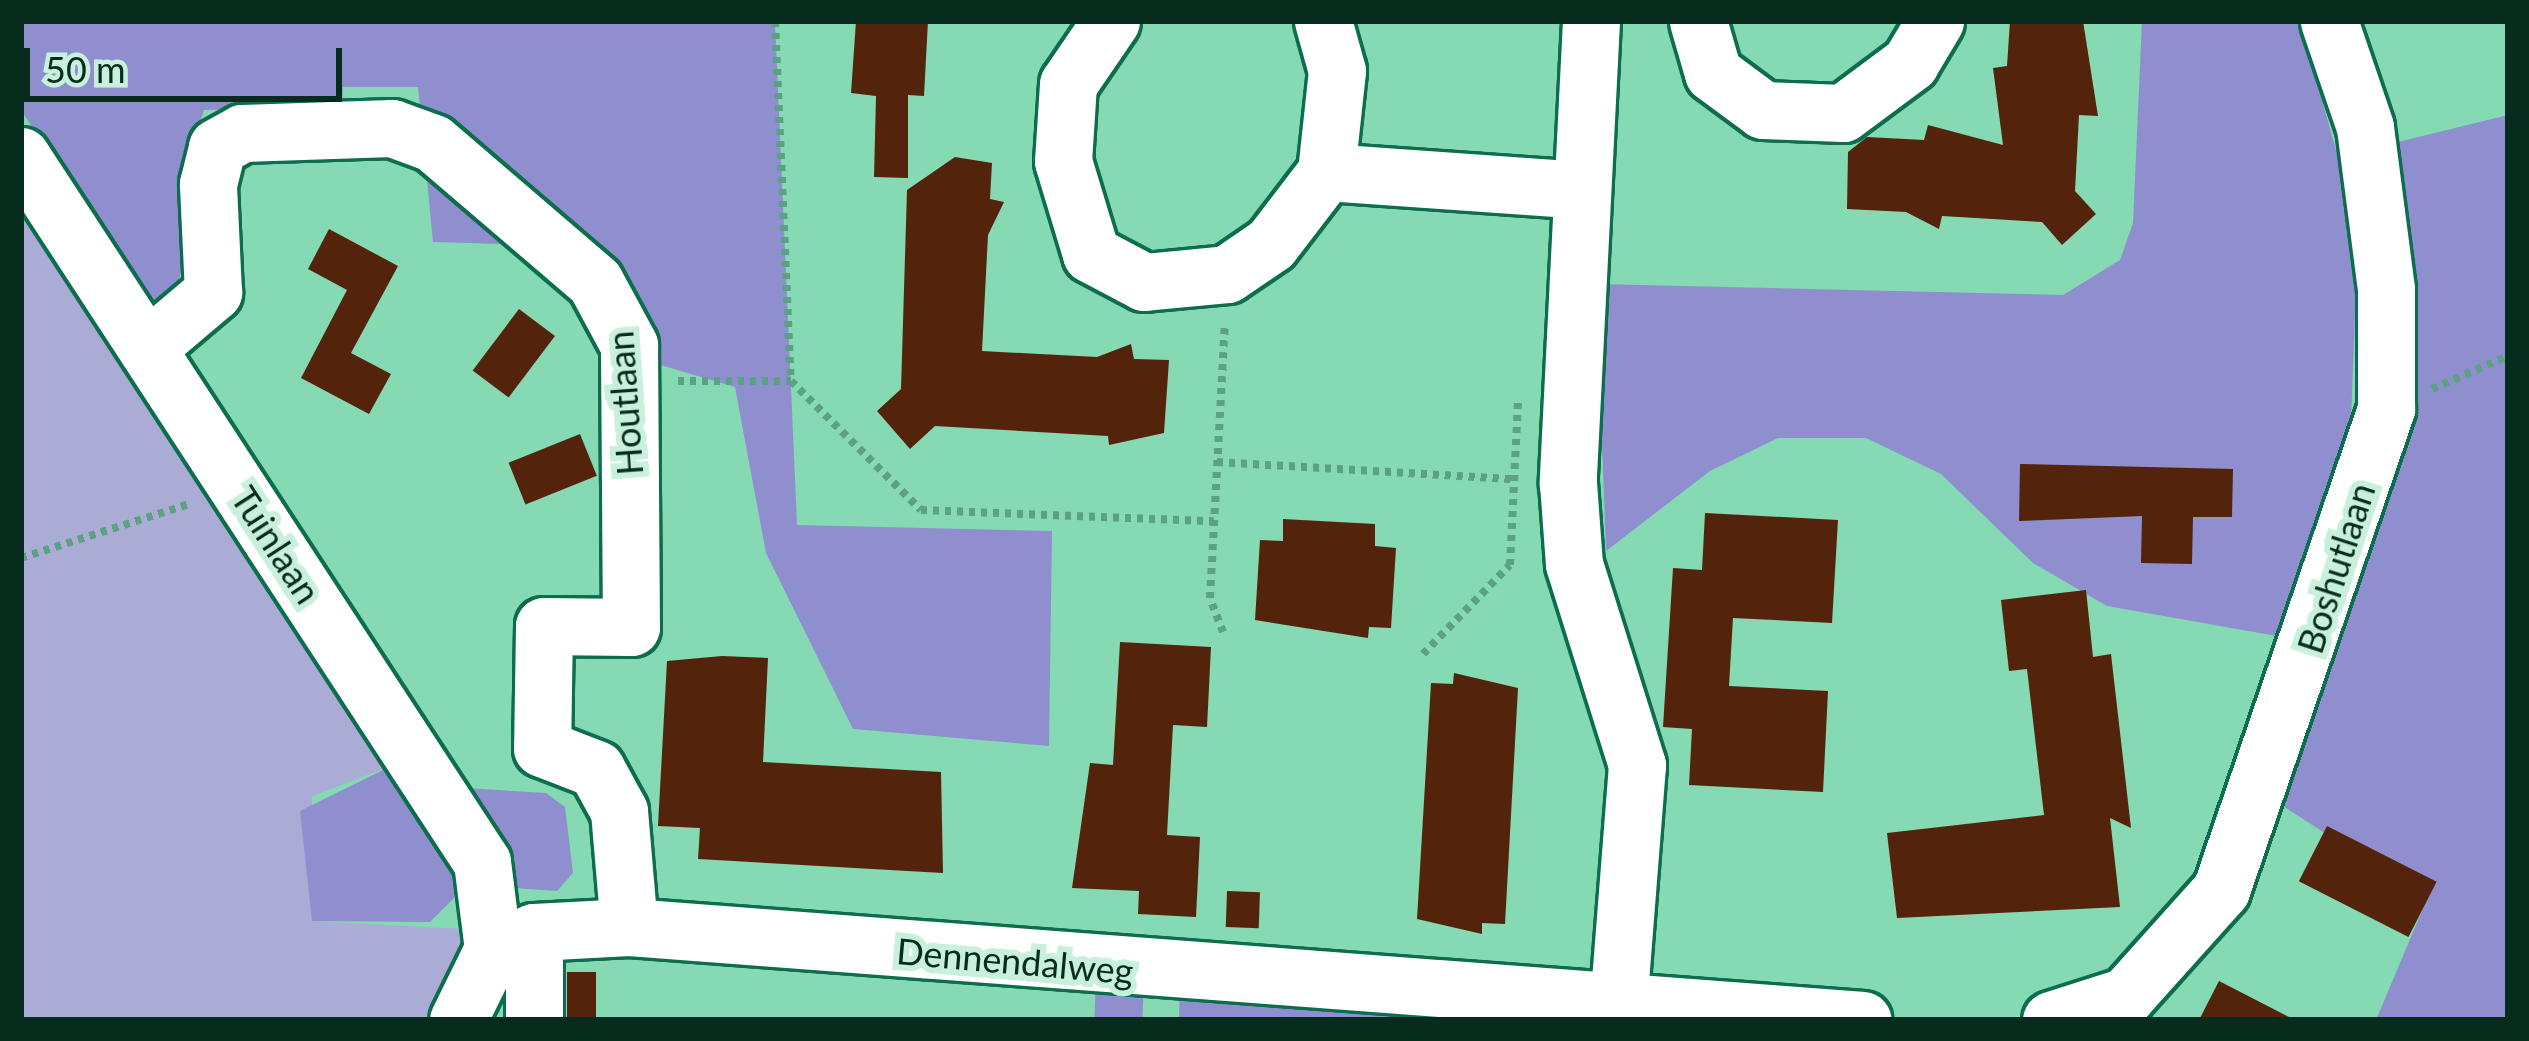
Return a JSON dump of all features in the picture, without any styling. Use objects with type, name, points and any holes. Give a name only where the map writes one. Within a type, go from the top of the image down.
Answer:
[{"type":"lane","points":[[1112,21],[1068,84],[1063,161],[1091,254],[1144,282],[1227,274],[1271,244],[1326,172],[1337,71],[1323,21]]},
{"type":"lane","points":[[1591,21],[1560,188],[1568,483],[1574,564],[1637,765],[1618,1013],[1862,1020]]},
{"type":"lane","points":[[1698,21],[1713,73],[1762,110],[1843,113],[1910,63],[1935,21]]},
{"type":"lane","name":"Boshutlaan","points":[[2051,1020],[2126,996],[2221,890],[2386,409],[2386,289],[2365,127],[2329,21]]},
{"type":"lane","name":"Houtlaan","points":[[147,348],[213,292],[217,147],[242,133],[392,128],[433,143],[595,282],[620,314],[629,381],[632,627],[544,626],[542,748],[596,769],[619,811],[629,926]]},
{"type":"lane","name":"Tuinlaan","points":[[21,156],[482,862],[514,941],[534,1020]]},
{"type":"lane","points":[[1326,172],[1387,184],[1560,188]]},
{"type":"lane","name":"Dennendalweg","points":[[514,941],[629,926],[1146,996],[1618,1013]]},
{"type":"lane","points":[[458,1020],[514,941]]},
{"type":"path","points":[[775,21],[790,381],[921,510],[1214,521]]},
{"type":"path","points":[[1223,632],[1210,598],[1227,274]]},
{"type":"path","points":[[2386,409],[2508,356]]},
{"type":"path","points":[[629,381],[790,381]]},
{"type":"path","points":[[1423,655],[1510,565],[1511,478],[1520,388]]},
{"type":"path","points":[[1217,461],[1568,483]]},
{"type":"path","points":[[22,555],[239,488]]},
{"type":"shaded area","points":[[21,21],[775,21],[797,525],[1052,531],[1049,746],[853,729],[766,553],[735,387],[623,354],[538,245],[433,242],[418,87],[343,87],[342,107],[204,110],[185,167],[184,263],[164,327],[21,110]]},
{"type":"shaded area","points":[[2142,21],[2300,21],[2358,229],[2351,423],[2288,638],[2107,606],[2033,563],[1941,474],[1866,438],[1778,438],[1710,471],[1606,551],[1596,284],[2063,295],[2120,260],[2133,223]]},
{"type":"shaded area","points":[[2508,115],[2508,1020],[2376,1020],[2427,899],[2283,806],[2355,562],[2382,146]]},
{"type":"shaded area","points":[[21,204],[389,767],[312,796],[312,921],[481,930],[441,1020],[21,1020]]},
{"type":"shaded area","points":[[389,767],[464,888],[430,922],[312,921],[300,811]]},
{"type":"shaded area","points":[[450,787],[546,793],[565,807],[573,873],[557,891],[514,888]]},
{"type":"shaded area","points":[[1180,974],[1583,1020],[1179,1020]]},
{"type":"shaded area","points":[[1096,975],[1144,977],[1142,1020],[1094,1020]]},
{"type":"building","points":[[856,21],[928,21],[924,96],[908,95],[908,178],[874,177],[876,96],[851,93]]},
{"type":"building","points":[[2010,21],[2083,21],[2098,116],[2079,115],[2075,191],[2096,214],[2062,245],[2042,222],[1942,216],[1939,229],[1906,212],[1847,209],[1848,152],[1867,137],[1924,140],[1928,125],[2003,145],[1993,68],[2007,66]]},
{"type":"building","points":[[955,157],[992,163],[990,199],[1004,202],[988,235],[982,351],[1097,357],[1131,344],[1134,359],[1169,360],[1164,433],[1109,445],[1108,436],[935,426],[910,449],[877,411],[901,389],[907,190]]},
{"type":"building","points":[[329,229],[398,266],[351,353],[391,374],[369,414],[301,378],[347,290],[308,269]]},
{"type":"building","points":[[519,309],[555,336],[509,398],[473,370]]},
{"type":"building","points":[[580,434],[597,476],[525,505],[509,463]]},
{"type":"building","points":[[2020,464],[2233,469],[2232,517],[2193,517],[2192,564],[2141,563],[2142,516],[2019,521]]},
{"type":"building","points":[[1705,513],[1838,520],[1832,623],[1733,618],[1729,686],[1828,691],[1823,792],[1689,785],[1692,729],[1663,727],[1673,568],[1702,570]]},
{"type":"building","points":[[1283,519],[1375,524],[1375,546],[1396,548],[1391,628],[1369,627],[1368,638],[1255,620],[1260,540],[1283,541]]},
{"type":"building","points":[[2086,590],[2093,657],[2111,654],[2131,828],[2110,818],[2120,907],[1897,918],[1887,833],[2044,815],[2027,669],[2009,671],[2001,600]]},
{"type":"building","points":[[1120,642],[1211,647],[1207,727],[1173,725],[1167,835],[1200,837],[1196,917],[1138,914],[1139,891],[1072,888],[1090,763],[1113,765]]},
{"type":"building","points":[[768,658],[763,762],[941,772],[943,873],[698,859],[700,828],[658,826],[667,661]]},
{"type":"building","points":[[1454,673],[1518,688],[1505,924],[1482,923],[1482,934],[1417,919],[1431,683],[1453,684]]},
{"type":"building","points":[[2327,826],[2437,882],[2408,937],[2299,881]]},
{"type":"building","points":[[1227,891],[1260,892],[1259,928],[1226,927]]},
{"type":"building","points":[[567,972],[596,972],[596,1020],[567,1020]]},
{"type":"building","points":[[2219,981],[2295,1020],[2199,1020]]}]
